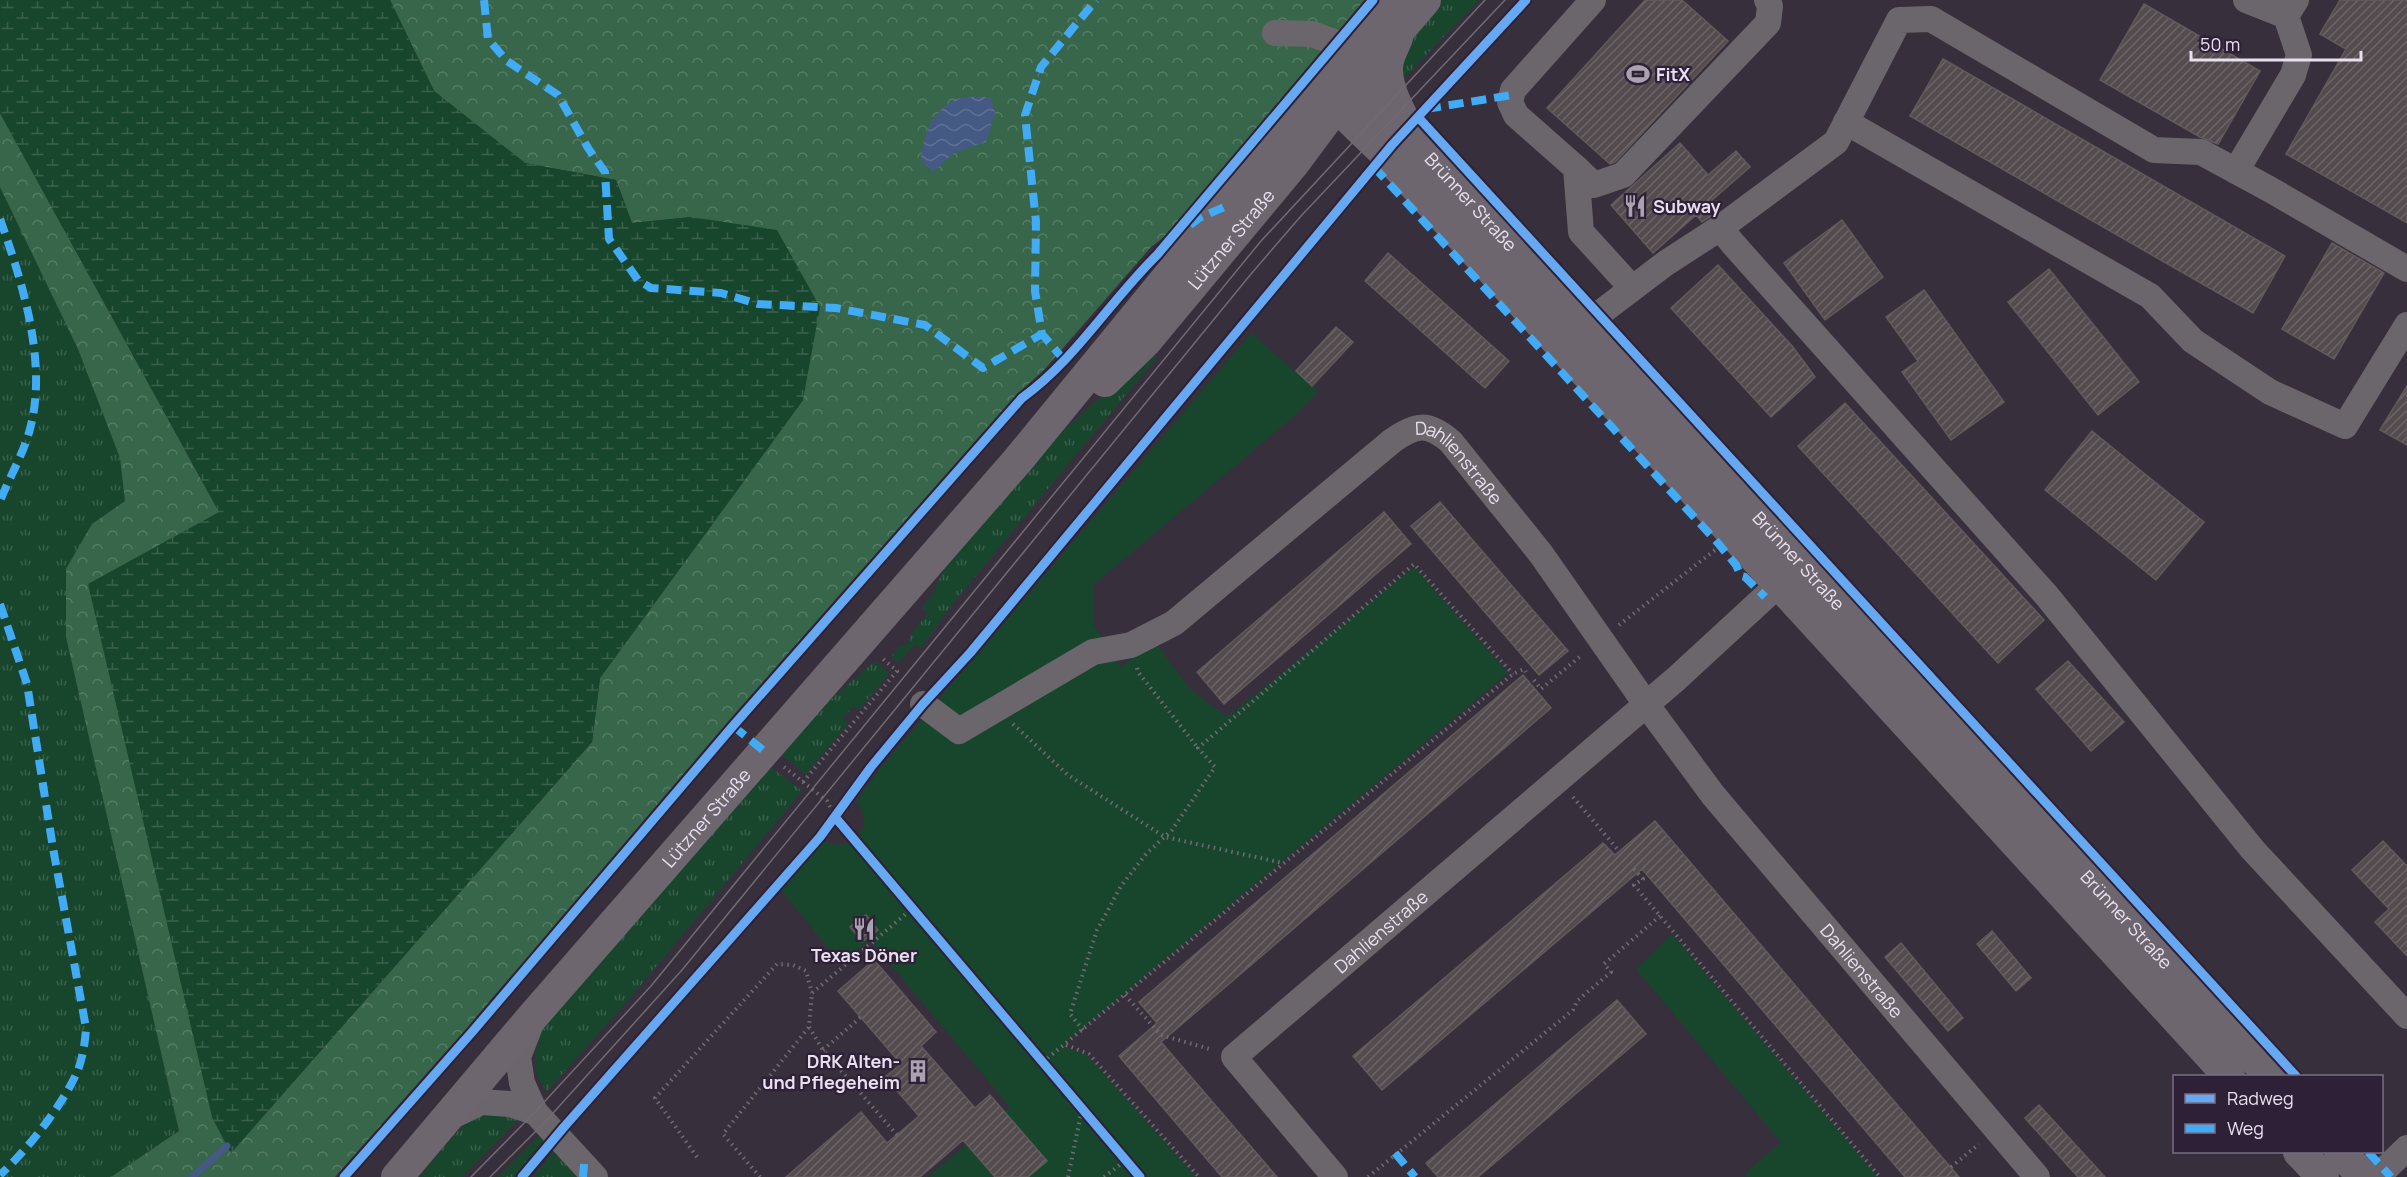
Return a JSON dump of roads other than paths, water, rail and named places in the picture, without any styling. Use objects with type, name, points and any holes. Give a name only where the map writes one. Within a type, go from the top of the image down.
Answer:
[{"type":"main road","name":"Lützner Straße","points":[[398,1177],[534,1015],[1018,460],[1204,233],[1285,127],[1336,84],[1398,14],[1425,0]]},
{"type":"main road","points":[[1398,14],[1388,61],[1388,77],[1393,98],[1414,139]]},
{"type":"main road","name":"Lützner Straße","points":[[1018,460],[1091,396],[1146,340],[1305,148],[1336,84]]},
{"type":"main road","name":"Brünner Straße","points":[[1336,84],[1360,95],[1414,139],[2268,1075]]},
{"type":"main road","name":"Brünner Straße","points":[[1336,84],[1385,153],[2227,1075]]},
{"type":"main road","points":[[1305,148],[1328,140],[1352,141],[1385,153]]},
{"type":"main road","points":[[2300,1153],[2323,1177]]},
{"type":"main road","points":[[2341,1153],[2364,1177]]},
{"type":"street","points":[[1593,0],[1513,90],[1510,102],[1516,115],[1594,185],[1623,175],[1768,23],[1770,6],[1767,0]]},
{"type":"street","points":[[2236,171],[2293,75],[2299,55],[2291,8],[2246,0]]},
{"type":"street","points":[[1583,326],[1666,263],[1720,228],[1836,142],[1899,20],[1931,19],[2154,150],[2201,152],[2407,269]]},
{"type":"street","points":[[1275,33],[1312,34],[1336,84]]},
{"type":"street","points":[[1846,122],[2150,296],[2193,341],[2270,392],[2346,426],[2407,325]]},
{"type":"street","points":[[1576,168],[1581,232],[1632,288]]},
{"type":"street","points":[[1720,228],[2047,596],[2253,850],[2407,1016]]},
{"type":"street","name":"Dahlienstraße","points":[[923,704],[959,731],[1094,652],[1131,645],[1174,623],[1407,430],[1423,427],[1438,431],[1451,442],[1541,554],[1713,795],[2037,1177]]},
{"type":"street","name":"Dahlienstraße","points":[[1335,1177],[1234,1057],[1646,704],[1801,564]]},
{"type":"street","points":[[534,1015],[518,1057],[522,1083],[536,1112],[595,1177]]},
{"type":"street","points":[[447,1119],[481,1102],[510,1104],[536,1112]]},
{"type":"street","points":[[2377,1177],[2407,1148]]},
{"type":"water","points":[[990,97],[995,113],[986,142],[954,153],[933,172],[921,161],[924,142],[935,117],[948,104],[957,99]]},
{"type":"waterway","points":[[192,1177],[227,1146]]},
{"type":"tram line","points":[[471,1177],[535,1112],[651,986],[1261,241],[1485,0]]},
{"type":"tram line","points":[[490,1177],[545,1122],[682,970],[1251,274],[1301,216],[1505,0]]},
{"type":"place","name":"FitX","points":[[1638,74]]},
{"type":"place","name":"Subway","points":[[1635,206]]},
{"type":"place","name":"Texas Döner","points":[[864,929]]},
{"type":"place","name":"DRK Alten- und Pflegeheim","points":[[918,1071]]}]
